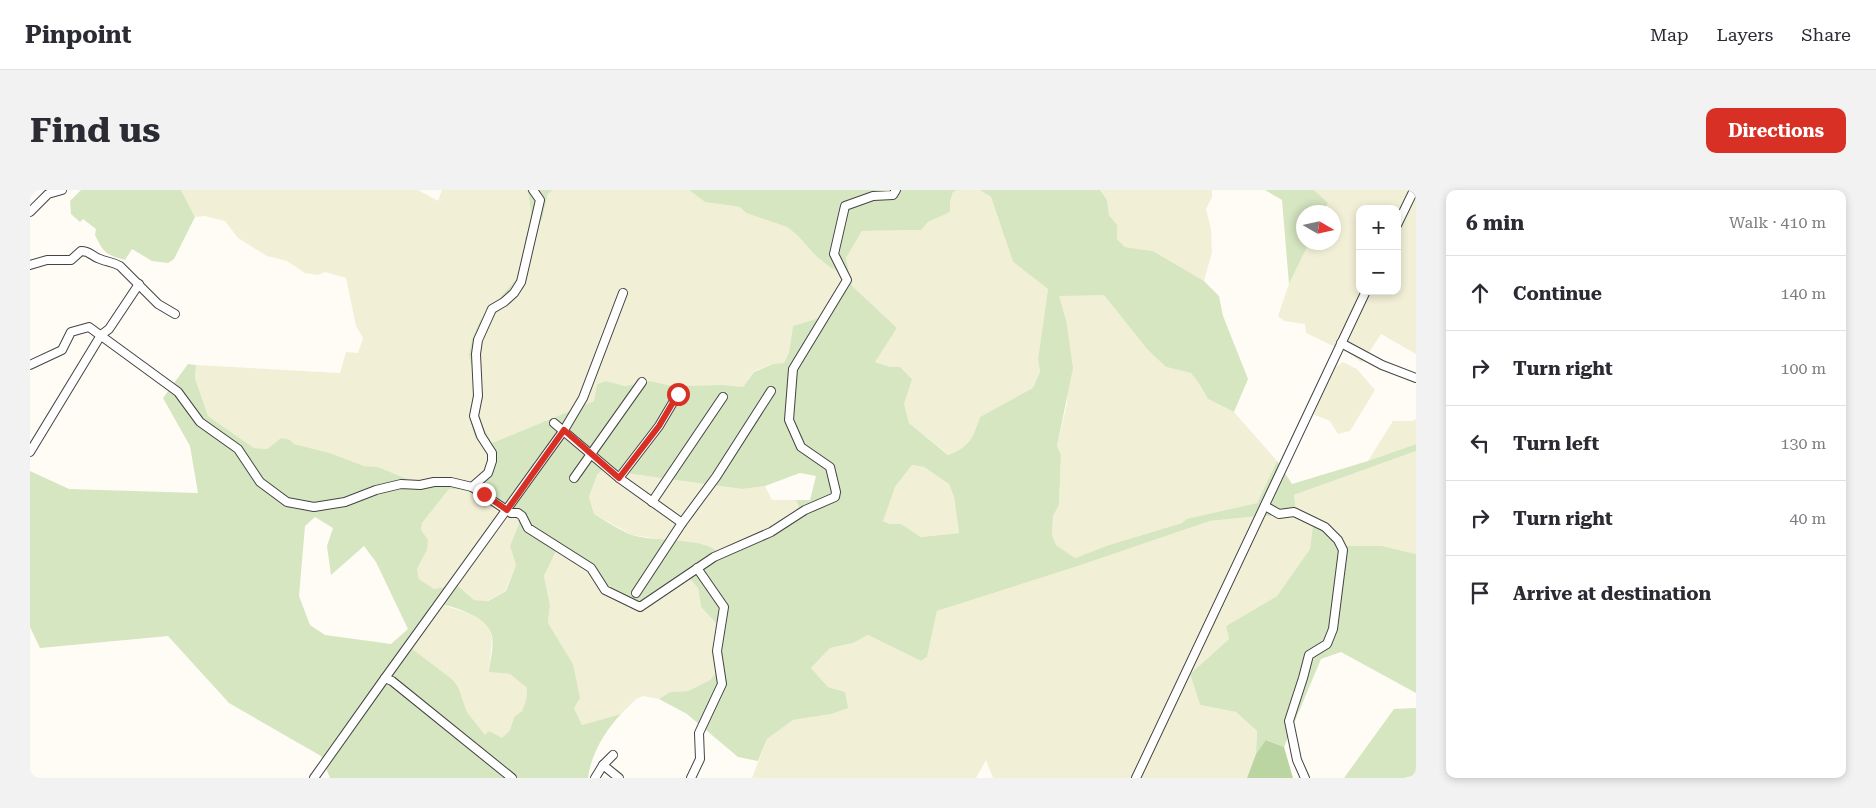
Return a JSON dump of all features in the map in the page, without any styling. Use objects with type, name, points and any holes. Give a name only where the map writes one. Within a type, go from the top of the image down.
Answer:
[{"type":"street","points":[[30,212],[48,194],[62,190]]},
{"type":"street","points":[[472,487],[488,474],[492,461],[492,454],[481,436],[474,416],[478,396],[476,354],[478,340],[492,309],[504,302],[522,282],[540,200],[533,190]]},
{"type":"street","points":[[30,365],[62,350],[71,332],[89,327],[178,392],[200,422],[238,449],[260,482],[287,502],[314,507],[345,502],[376,490],[401,484],[420,485],[434,482],[451,482],[472,487],[511,513],[522,516],[528,528],[591,568],[605,590],[640,607],[714,557],[771,532],[805,510],[835,497],[836,492],[830,467],[801,447],[789,420],[793,369],[846,280],[834,254],[845,206],[873,196],[893,194],[896,190]]},
{"type":"street","points":[[1401,217],[1414,190]]},
{"type":"street","points":[[30,265],[47,260],[71,260],[81,251],[91,252],[98,259],[113,262],[120,266],[158,304],[175,314]]},
{"type":"street","points":[[30,452],[101,336],[109,329],[139,284]]},
{"type":"street","points":[[314,778],[564,430],[583,398],[623,293]]},
{"type":"street","points":[[1136,778],[1364,295]]},
{"type":"street","points":[[1341,343],[1382,365],[1416,378]]},
{"type":"street","points":[[574,478],[642,382]]},
{"type":"street","points":[[636,593],[682,523],[716,477],[771,391]]},
{"type":"street","points":[[619,478],[659,426],[678,394]]},
{"type":"street","points":[[652,502],[723,397]]},
{"type":"street","points":[[554,424],[564,430],[619,478],[682,523]]},
{"type":"street","points":[[1265,506],[1279,514],[1294,512],[1325,527],[1338,540],[1343,550],[1333,628],[1327,644],[1309,655],[1289,721],[1297,760],[1306,778]]},
{"type":"street","points":[[691,778],[700,759],[699,733],[722,684],[717,651],[724,607],[698,568]]},
{"type":"street","points":[[385,678],[392,681],[502,775],[512,778]]},
{"type":"street","points":[[596,778],[596,774],[613,755]]},
{"type":"street","points":[[603,765],[619,778]]},
{"type":"shaded area","points":[[181,190],[418,190],[438,201],[442,190],[526,190],[528,192],[532,219],[525,238],[524,257],[520,275],[481,319],[474,402],[489,461],[485,471],[470,484],[417,483],[378,467],[364,466],[330,453],[294,444],[281,438],[267,449],[254,448],[208,416],[195,378],[196,365],[340,373],[346,352],[358,353],[363,338],[356,326],[346,278],[325,272],[318,275],[305,273],[287,261],[267,256],[238,238],[225,221],[205,216],[195,217]]},
{"type":"shaded area","points":[[553,190],[689,190],[705,202],[740,207],[746,213],[787,227],[817,257],[831,268],[840,272],[842,280],[822,317],[793,326],[789,352],[784,363],[773,364],[754,371],[743,387],[724,385],[673,386],[650,381],[625,386],[606,381],[597,384],[594,401],[492,443],[479,419],[482,395],[477,353],[489,320],[524,288],[538,222],[542,220],[548,194]]},
{"type":"shaded area","points":[[958,190],[980,190],[991,197],[1013,262],[1048,289],[1038,359],[1040,372],[1033,389],[980,417],[974,437],[963,449],[949,455],[909,423],[904,404],[900,367],[890,367],[874,362],[897,328],[851,286],[846,258],[862,231],[920,230],[928,222],[949,212],[953,192]]},
{"type":"shaded area","points":[[1100,190],[1212,190],[1212,197],[1206,209],[1211,229],[1212,252],[1204,281],[1153,251],[1125,247],[1117,239],[1117,225],[1109,215],[1107,200]]},
{"type":"shaded area","points":[[1314,190],[1416,190],[1416,354],[1381,334],[1362,363],[1343,348],[1333,346],[1306,333],[1305,324],[1284,321],[1278,316],[1289,284],[1306,250],[1341,250],[1341,205],[1327,205],[1328,203]]},
{"type":"shaded area","points":[[1058,295],[1104,295],[1147,349],[1166,367],[1191,373],[1208,399],[1234,412],[1277,461],[1257,503],[1186,519],[1182,523],[1109,545],[1075,558],[1056,545],[1052,535],[1053,516],[1059,505],[1061,455],[1057,446],[1067,403],[1066,320]]},
{"type":"shaded area","points":[[1343,362],[1357,369],[1375,390],[1350,431],[1338,434],[1330,421],[1310,413],[1334,368]]},
{"type":"shaded area","points":[[1416,419],[1416,444],[1368,461],[1393,421],[1412,421]]},
{"type":"shaded area","points":[[1416,451],[1416,554],[1382,546],[1344,546],[1296,511],[1294,495]]},
{"type":"shaded area","points":[[912,465],[924,467],[949,484],[954,497],[959,533],[921,537],[901,524],[890,524],[882,520],[895,487]]},
{"type":"shaded area","points":[[602,470],[742,489],[765,486],[772,500],[796,500],[799,507],[771,529],[729,548],[717,551],[713,548],[699,545],[632,535],[594,514],[589,497],[597,475]]},
{"type":"shaded area","points":[[449,489],[466,489],[487,498],[518,517],[520,521],[510,546],[516,565],[505,591],[487,601],[474,600],[457,585],[434,589],[419,579],[417,569],[427,550],[421,530],[422,523]]},
{"type":"shaded area","points":[[1259,516],[1293,516],[1313,525],[1310,549],[1277,596],[1226,626],[1229,639],[1190,674],[1200,705],[1236,712],[1257,731],[1256,754],[1247,778],[993,778],[986,760],[976,778],[752,778],[767,739],[793,720],[831,714],[845,692],[828,687],[811,668],[830,648],[853,643],[868,635],[921,661],[927,657],[937,611],[1210,521]]},
{"type":"shaded area","points":[[558,550],[585,568],[600,587],[675,587],[690,579],[698,588],[701,607],[718,625],[714,652],[716,673],[710,680],[688,691],[670,692],[659,699],[643,696],[636,699],[621,714],[582,725],[574,708],[573,664],[548,623],[550,605],[544,576]]},
{"type":"shaded area","points":[[432,602],[472,614],[486,624],[492,638],[489,672],[510,674],[527,688],[526,700],[522,711],[514,717],[510,730],[502,738],[485,735],[467,712],[458,685],[411,648],[411,643]]},
{"type":"green space","points":[[81,190],[181,190],[195,217],[174,259],[168,263],[152,261],[132,249],[125,260],[106,252],[95,235],[96,229],[83,219],[80,222],[71,214],[70,201]]},
{"type":"green space","points":[[526,190],[553,190],[548,194],[542,220],[538,223],[524,288],[489,320],[477,353],[482,395],[479,419],[492,443],[594,401],[597,384],[606,381],[625,386],[650,381],[673,386],[724,385],[743,387],[754,372],[773,364],[784,363],[789,352],[793,326],[822,317],[842,280],[840,272],[831,268],[817,257],[787,227],[746,213],[740,207],[705,202],[689,190],[958,190],[953,192],[950,212],[928,222],[921,230],[862,231],[846,258],[852,286],[897,328],[875,362],[890,367],[900,367],[912,379],[904,404],[909,423],[948,455],[961,449],[970,441],[980,417],[1033,388],[1040,372],[1038,359],[1048,289],[1013,262],[991,197],[980,190],[1100,190],[1107,200],[1109,215],[1117,225],[1117,239],[1125,247],[1153,251],[1204,281],[1219,296],[1223,316],[1248,379],[1234,412],[1208,399],[1191,373],[1166,367],[1147,349],[1104,295],[1059,296],[1066,320],[1073,368],[1057,446],[1061,455],[1059,505],[1053,516],[1052,535],[1056,545],[1075,558],[1109,545],[1182,523],[1186,519],[1257,503],[1277,461],[1292,484],[1416,444],[1416,451],[1294,495],[1296,511],[1344,546],[1382,546],[1416,554],[1416,693],[1341,652],[1321,659],[1284,747],[1267,740],[1256,754],[1257,731],[1236,712],[1200,705],[1190,674],[1229,639],[1226,626],[1277,596],[1310,549],[1313,525],[1293,516],[1259,516],[1210,521],[937,611],[927,657],[921,661],[868,635],[853,643],[830,648],[811,668],[828,687],[845,692],[848,708],[831,714],[793,720],[767,739],[758,761],[738,757],[687,714],[659,699],[670,692],[688,691],[710,680],[716,673],[714,652],[718,625],[701,607],[698,588],[690,579],[638,611],[608,595],[585,568],[558,550],[544,576],[550,605],[548,623],[573,664],[580,698],[574,708],[582,725],[621,714],[600,743],[592,760],[588,778],[330,778],[321,756],[229,703],[168,636],[40,648],[30,627],[30,471],[69,489],[198,493],[190,446],[163,398],[188,364],[196,365],[195,378],[208,416],[254,448],[267,449],[281,438],[290,440],[294,444],[330,453],[364,466],[378,467],[417,483],[454,478],[470,484],[485,471],[489,461],[484,447],[475,437],[471,422],[475,382],[469,355],[472,339],[481,319],[520,275],[524,257],[525,238],[532,219],[528,192]],"holes":[[[912,465],[924,467],[949,484],[954,497],[959,533],[921,537],[901,524],[890,524],[883,521],[895,487]],[[602,470],[742,489],[765,486],[800,473],[816,476],[810,500],[796,500],[799,507],[771,529],[729,548],[717,551],[699,544],[632,535],[594,514],[589,497],[597,475]],[[449,489],[466,489],[487,498],[518,517],[520,521],[510,546],[516,565],[506,591],[488,601],[474,600],[457,585],[434,589],[419,579],[417,569],[427,550],[428,540],[421,530],[422,523]],[[315,517],[333,528],[327,546],[331,575],[364,546],[376,562],[408,629],[391,644],[325,635],[310,625],[299,596],[305,526]],[[432,603],[467,612],[483,622],[492,636],[489,672],[510,674],[527,688],[526,700],[522,711],[514,717],[510,730],[502,738],[489,731],[485,735],[467,712],[458,686],[452,679],[411,648],[411,643]]]},
{"type":"green space","points":[[1265,190],[1314,190],[1328,203],[1327,205],[1296,205],[1296,250],[1306,250],[1289,284],[1282,200]]},
{"type":"green space","points":[[1416,708],[1416,775],[1404,778],[1344,778],[1394,709]]},
{"type":"green space","points":[[1266,740],[1284,747],[1293,778],[1247,778],[1256,754]]},
{"type":"route","points":[[484,494],[507,510],[564,430],[619,478],[659,426],[678,394]]}]
